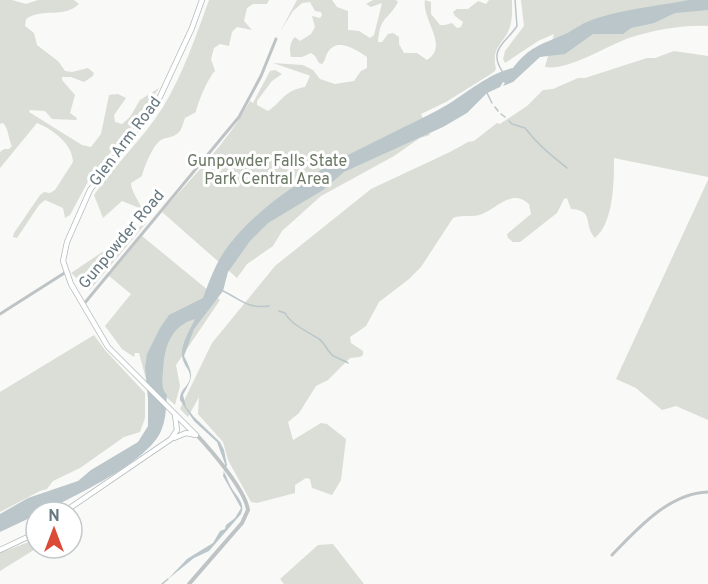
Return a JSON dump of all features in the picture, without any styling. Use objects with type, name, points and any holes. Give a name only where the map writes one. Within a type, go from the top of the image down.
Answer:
[{"type":"main road","name":"Glen Arm Road","points":[[178,426],[173,413],[108,347],[83,305],[66,272],[63,261],[65,248],[90,190],[158,101],[192,28],[202,0]]},
{"type":"main road","points":[[173,413],[196,435]]},
{"type":"main road","points":[[171,440],[178,426]]},
{"type":"main road","points":[[82,500],[171,440],[186,433],[196,435]]},
{"type":"main road","points":[[0,550],[24,539]]},
{"type":"street","name":"Gunpowder Road","points":[[83,305],[239,117],[261,76],[276,39]]},
{"type":"street","points":[[0,314],[66,272]]},
{"type":"street","points":[[178,426],[187,428],[196,435],[225,468],[247,504],[246,516],[189,584]]},
{"type":"street","points":[[612,555],[644,522],[671,504],[693,494],[708,492]]},
{"type":"green space","points":[[0,0],[12,0],[26,4],[38,0],[74,0],[79,4],[66,11],[33,16],[26,19],[25,26],[34,33],[37,45],[59,62],[65,71],[72,72],[88,68],[94,73],[84,82],[71,77],[62,77],[75,95],[70,113],[77,118],[76,120],[52,119],[45,111],[30,110],[29,112],[82,145],[91,147],[101,134],[109,95],[118,94],[126,98],[114,115],[115,122],[122,124],[130,117],[140,100],[159,88],[139,118],[91,176],[70,215],[65,218],[63,208],[45,200],[39,205],[17,238],[13,237],[14,233],[40,195],[55,190],[73,162],[66,143],[55,133],[37,123],[0,168],[0,152],[12,146],[5,125],[0,124]]},
{"type":"green space","points":[[209,0],[269,0],[267,4],[253,4],[247,8],[244,21],[252,30],[237,27],[232,32],[229,46],[220,44],[214,48],[211,59],[215,71],[204,90],[196,112],[185,118],[178,133],[163,139],[156,145],[142,176],[131,183],[132,190],[142,209],[122,201],[103,218],[94,195],[163,107],[183,68]]},
{"type":"green space","name":"Gunpowder Falls State Park Central Area","points":[[297,0],[332,0],[337,7],[348,11],[348,30],[359,31],[370,38],[374,35],[382,3],[371,7],[366,4],[373,0],[396,0],[398,2],[381,27],[378,42],[382,42],[388,34],[393,33],[399,37],[399,44],[404,53],[417,53],[427,60],[436,47],[425,0],[431,2],[431,14],[440,25],[452,23],[457,28],[461,27],[463,22],[453,12],[457,9],[468,9],[478,1],[486,4],[489,0],[512,0],[512,17],[509,30],[495,53],[496,69],[494,72],[446,102],[421,114],[430,135],[420,138],[394,156],[321,196],[282,231],[273,246],[247,264],[237,278],[162,212],[220,145],[250,101],[253,103],[270,71],[275,70],[282,74],[272,81],[257,101],[257,105],[268,111],[292,91],[305,87],[310,76],[273,63],[303,65],[313,70],[320,79],[335,84],[354,81],[361,71],[367,68],[367,57],[342,45],[332,48],[322,64],[311,53],[302,57],[291,57],[290,46],[293,39],[295,37],[300,41],[311,34],[315,27],[312,16],[320,18],[322,15],[321,12],[315,11],[310,2],[302,3],[293,11],[280,32]]},
{"type":"green space","points":[[521,0],[708,0],[708,26],[678,27],[648,33],[629,38],[576,62],[545,67],[554,34],[538,41],[505,63],[503,59],[505,51],[524,26]]},
{"type":"green space","points":[[674,51],[708,56],[708,177],[614,158],[612,201],[606,222],[595,238],[586,215],[571,209],[567,198],[564,199],[557,213],[520,242],[513,242],[507,234],[531,214],[529,204],[523,200],[511,199],[479,215],[453,218],[421,267],[379,302],[366,326],[350,337],[351,343],[363,351],[363,355],[350,358],[328,380],[316,386],[299,413],[288,422],[293,440],[321,423],[327,424],[346,439],[341,480],[332,495],[312,488],[310,479],[306,478],[295,485],[295,493],[257,503],[251,502],[228,460],[223,442],[198,414],[199,397],[188,417],[180,409],[212,343],[275,266],[371,189],[474,141],[497,123],[500,124],[527,106],[543,90],[553,89],[578,78],[585,78]]},
{"type":"green space","points":[[708,180],[708,420],[676,406],[662,410],[636,388],[616,379]]},
{"type":"green space","points":[[147,222],[90,290],[71,273]]},
{"type":"green space","points":[[142,236],[220,300],[176,365],[180,386],[175,405],[146,379],[139,353],[135,353],[134,357],[122,349],[105,326],[131,294],[109,276]]},
{"type":"green space","points":[[94,335],[145,393],[145,418],[140,432],[124,437],[80,468],[53,481],[47,489],[0,512],[0,392]]},
{"type":"green space","points":[[24,544],[24,556],[0,571],[0,553]]},
{"type":"green space","points":[[333,544],[364,584],[284,584],[280,579],[318,545]]},
{"type":"shaded area","points":[[689,0],[708,0],[708,10],[675,13],[654,23],[631,28],[623,34],[593,34],[565,54],[540,57],[513,82],[503,86],[505,83],[503,82],[500,87],[487,93],[467,113],[443,127],[344,172],[323,190],[268,223],[250,241],[228,272],[223,291],[194,329],[184,356],[191,376],[183,395],[186,407],[220,442],[227,465],[224,472],[242,506],[241,514],[209,551],[194,558],[168,579],[187,559],[213,543],[220,531],[225,529],[241,508],[223,476],[225,464],[217,442],[194,421],[180,400],[181,393],[190,378],[182,350],[195,319],[186,322],[174,333],[167,347],[162,381],[167,395],[166,413],[161,431],[153,443],[141,455],[108,478],[66,500],[24,500],[78,481],[91,470],[138,442],[148,426],[145,367],[147,354],[160,328],[169,315],[203,298],[214,270],[229,245],[273,201],[326,167],[438,110],[493,75],[513,68],[524,55],[535,47],[566,34],[584,23],[624,11]]},
{"type":"shaded area","points":[[24,500],[24,521],[0,532],[0,514]]},
{"type":"waterway","points":[[502,71],[497,57],[500,47],[517,26],[515,0]]},
{"type":"waterway","points":[[487,93],[492,103]]},
{"type":"waterway","points":[[495,107],[498,111]]},
{"type":"waterway","points":[[501,114],[505,117]]},
{"type":"waterway","points":[[509,121],[525,128],[539,144],[567,168]]},
{"type":"waterway","points":[[223,291],[250,305],[269,306]]},
{"type":"waterway","points":[[279,311],[285,313],[296,325],[321,340],[333,356],[348,363]]},
{"type":"waterway","points":[[162,584],[168,579]]}]
